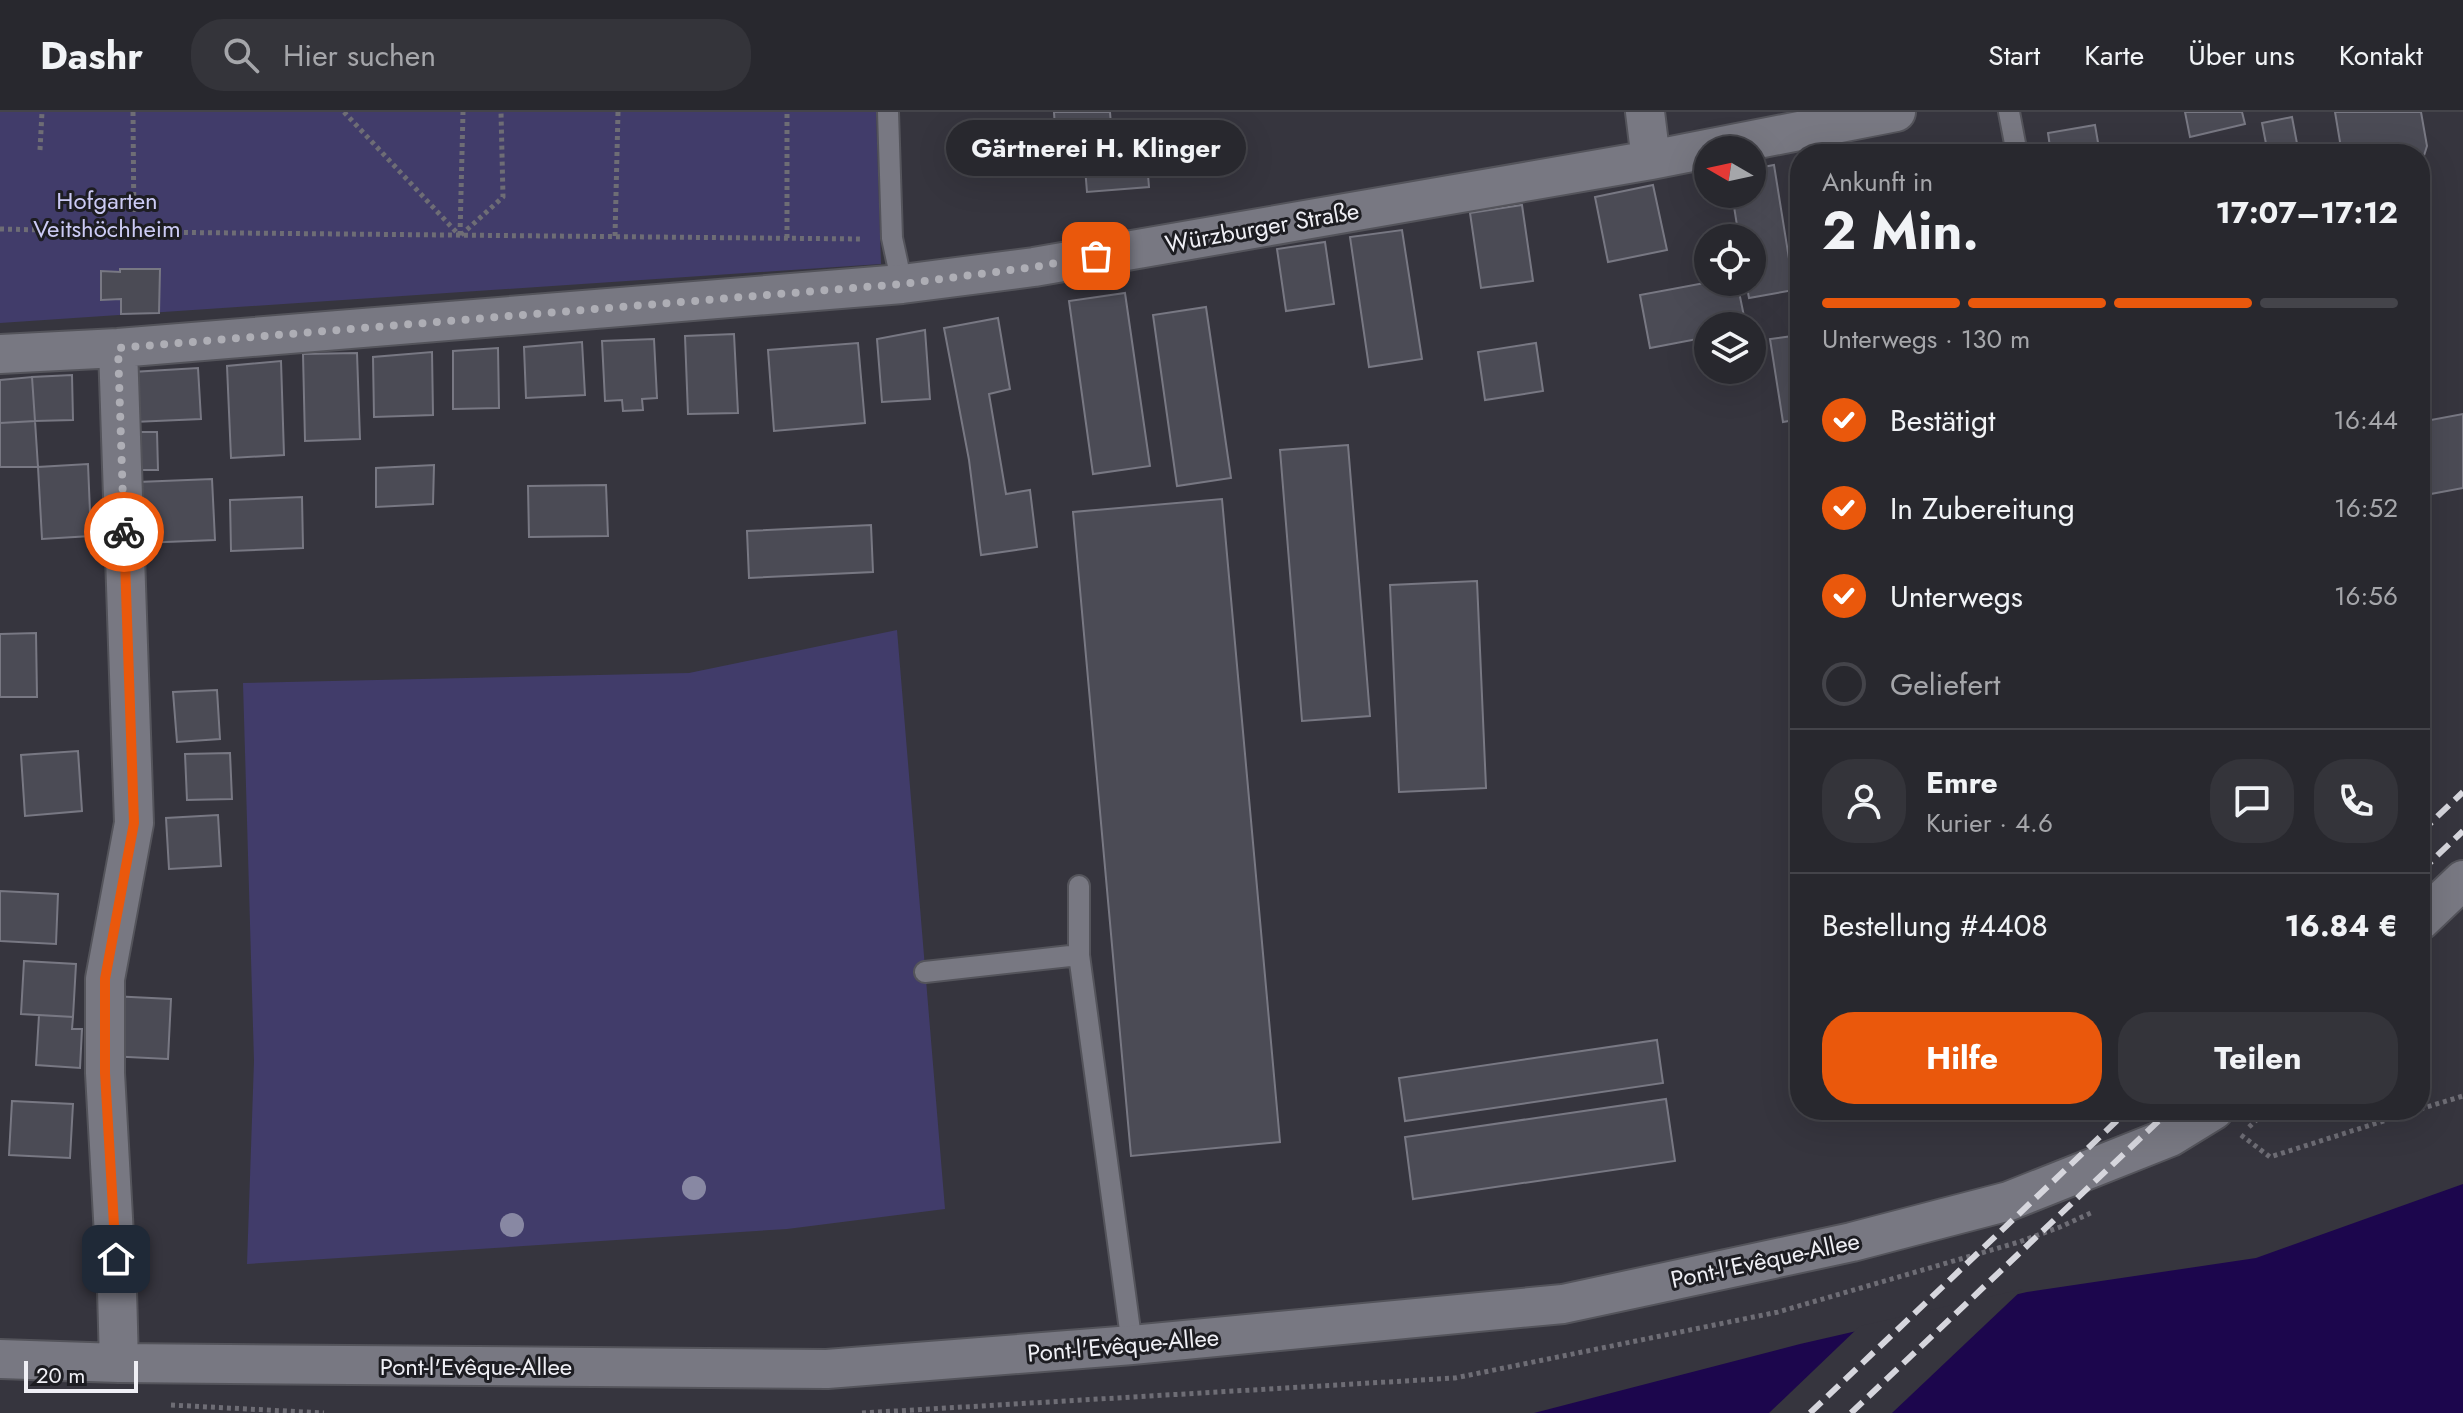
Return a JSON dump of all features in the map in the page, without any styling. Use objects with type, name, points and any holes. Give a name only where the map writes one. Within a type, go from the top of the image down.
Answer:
[{"type":"street","points":[[1645,112],[1651,160]]},
{"type":"street","name":"Würzburger Straße","points":[[0,354],[118,348],[902,284],[1034,267],[1651,160],[1896,112]]},
{"type":"street","points":[[118,348],[134,823],[105,979],[105,1073],[119,1363]]},
{"type":"street","points":[[2430,911],[2463,880]]},
{"type":"street","name":"Pont-l'Evêque-Allee","points":[[0,1359],[119,1363],[827,1369],[1132,1345],[1563,1304],[1852,1242],[2009,1201],[2170,1137],[2227,1122]]},
{"type":"lane","points":[[888,112],[892,238],[902,284]]},
{"type":"lane","points":[[2009,112],[2015,144]]},
{"type":"lane","points":[[1079,886],[1079,955],[1132,1345]]},
{"type":"lane","points":[[925,972],[1079,955]]},
{"type":"path","points":[[40,150],[42,112]]},
{"type":"path","points":[[133,112],[134,232]]},
{"type":"path","points":[[344,112],[460,236]]},
{"type":"path","points":[[460,236],[463,112]]},
{"type":"path","points":[[460,236],[503,197],[501,112]]},
{"type":"path","points":[[615,236],[618,112]]},
{"type":"path","points":[[787,112],[787,238]]},
{"type":"path","points":[[0,229],[892,238]]},
{"type":"path","points":[[2430,1106],[2463,1096]]},
{"type":"path","points":[[2227,1122],[2270,1157],[2387,1120]]},
{"type":"green space","name":"Hofgarten Veitshöchheim","points":[[0,112],[876,112],[881,264],[0,323]]},
{"type":"green space","points":[[897,630],[945,1209],[787,1229],[247,1264],[254,1061],[243,683],[689,673]]},
{"type":"shaded area","points":[[2463,1184],[2463,1413],[1534,1413],[1800,1344],[2027,1292],[2256,1258]]},
{"type":"pier","points":[[2023,1289],[1892,1413],[1769,1413],[1860,1326]]},
{"type":"building","points":[[1054,112],[1110,112],[1111,125],[1055,129]]},
{"type":"building","points":[[2185,112],[2242,112],[2245,124],[2190,137]]},
{"type":"building","points":[[2335,112],[2421,112],[2427,144],[2340,144]]},
{"type":"building","points":[[2292,117],[2297,144],[2266,144],[2262,123]]},
{"type":"building","points":[[2095,125],[2098,144],[2050,144],[2048,133]]},
{"type":"building","points":[[1145,138],[1149,187],[1087,192],[1083,143]]},
{"type":"building","points":[[1774,165],[1790,265],[1790,291],[1766,295],[1766,224],[1737,224],[1734,208],[1766,208],[1766,166]]},
{"type":"building","points":[[1653,185],[1667,250],[1608,262],[1595,197]]},
{"type":"building","points":[[1522,205],[1533,281],[1481,288],[1470,213]]},
{"type":"building","points":[[1402,230],[1422,359],[1369,367],[1350,237]]},
{"type":"building","points":[[1325,242],[1334,304],[1286,311],[1277,249]]},
{"type":"building","points":[[120,269],[160,269],[159,313],[121,314],[121,299],[101,300],[101,271],[120,272]]},
{"type":"building","points":[[1694,285],[1694,296],[1740,296],[1743,312],[1694,312],[1694,340],[1650,348],[1640,295]]},
{"type":"building","points":[[1125,293],[1150,466],[1093,474],[1069,301]]},
{"type":"building","points":[[1206,307],[1231,478],[1177,486],[1153,315]]},
{"type":"building","points":[[998,318],[1010,389],[989,394],[1006,494],[1030,490],[1037,547],[981,555],[969,460],[944,328]]},
{"type":"building","points":[[925,330],[930,399],[882,402],[877,339]]},
{"type":"building","points":[[734,334],[738,413],[688,414],[685,336]]},
{"type":"building","points":[[1790,336],[1790,421],[1783,422],[1770,339]]},
{"type":"building","points":[[654,339],[657,398],[642,399],[643,410],[623,411],[622,400],[605,401],[602,341]]},
{"type":"building","points":[[582,342],[585,395],[526,398],[524,347]]},
{"type":"building","points":[[858,343],[865,423],[774,431],[768,350]]},
{"type":"building","points":[[1536,343],[1543,391],[1485,400],[1478,352]]},
{"type":"building","points":[[498,348],[499,408],[453,409],[453,351]]},
{"type":"building","points":[[432,352],[433,415],[374,417],[373,357]]},
{"type":"building","points":[[357,353],[360,439],[305,441],[303,354]]},
{"type":"building","points":[[281,361],[284,455],[231,458],[227,366]]},
{"type":"building","points":[[198,368],[201,419],[134,422],[132,372]]},
{"type":"building","points":[[72,375],[73,420],[35,421],[32,377]]},
{"type":"building","points":[[32,377],[35,421],[0,423],[0,380]]},
{"type":"building","points":[[2463,414],[2463,488],[2430,494],[2430,420]]},
{"type":"building","points":[[35,421],[38,467],[0,467],[0,423]]},
{"type":"building","points":[[134,432],[157,432],[158,470],[136,470]]},
{"type":"building","points":[[1348,445],[1370,716],[1302,721],[1280,450]]},
{"type":"building","points":[[88,464],[91,536],[42,539],[38,467]]},
{"type":"building","points":[[434,465],[433,504],[376,507],[376,468]]},
{"type":"building","points":[[212,479],[215,540],[141,543],[138,482]]},
{"type":"building","points":[[606,485],[608,536],[529,537],[528,486]]},
{"type":"building","points":[[302,497],[303,548],[231,551],[230,500]]},
{"type":"building","points":[[1222,499],[1280,1142],[1131,1156],[1073,512]]},
{"type":"building","points":[[871,525],[873,572],[749,578],[747,531]]},
{"type":"building","points":[[1477,581],[1486,788],[1399,792],[1390,585]]},
{"type":"building","points":[[36,633],[37,697],[0,697],[0,634]]},
{"type":"building","points":[[217,690],[220,739],[177,742],[173,692]]},
{"type":"building","points":[[78,751],[82,811],[25,816],[21,755]]},
{"type":"building","points":[[230,753],[232,799],[187,800],[185,754]]},
{"type":"building","points":[[218,815],[221,866],[169,869],[166,818]]},
{"type":"building","points":[[0,891],[58,894],[56,944],[0,941]]},
{"type":"building","points":[[24,961],[76,964],[73,1017],[21,1014]]},
{"type":"building","points":[[111,996],[171,999],[168,1059],[108,1056]]},
{"type":"building","points":[[39,1015],[73,1017],[72,1029],[82,1029],[80,1068],[36,1065]]},
{"type":"building","points":[[1657,1040],[1663,1083],[1405,1121],[1399,1078]]},
{"type":"building","points":[[1666,1099],[1675,1161],[1413,1199],[1405,1137]]},
{"type":"building","points":[[12,1101],[73,1104],[70,1158],[9,1155]]},
{"type":"railway","points":[[2430,823],[2463,792]]},
{"type":"railway","points":[[2430,862],[2463,831]]},
{"type":"railway","points":[[1810,1413],[2118,1120]]},
{"type":"railway","points":[[1851,1413],[2159,1120]]},
{"type":"way so far","points":[[124,532],[118,348],[902,284],[1096,256]]},
{"type":"place","name":"Gärtnerei H. Klinger","points":[[1096,256]]},
{"type":"route","points":[[116,1259],[105,1073],[105,979],[134,823],[124,532]]}]
